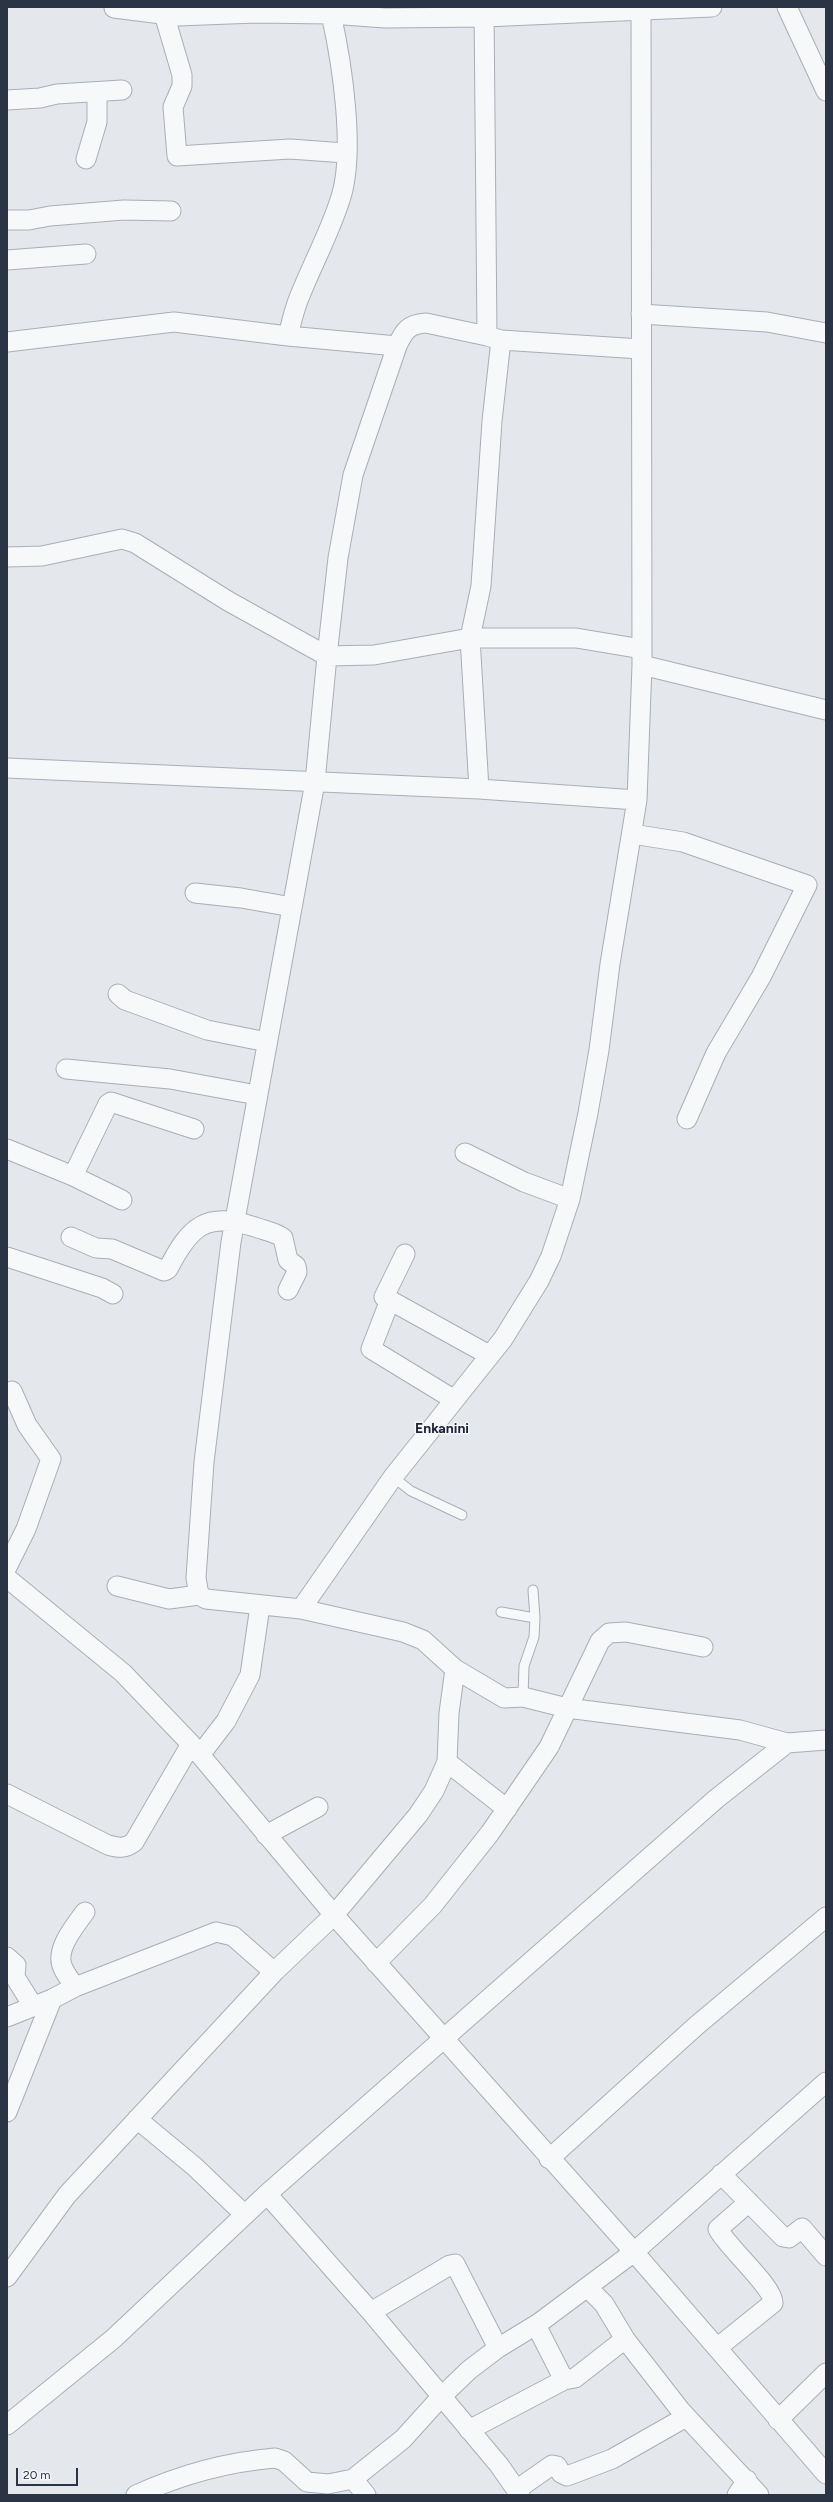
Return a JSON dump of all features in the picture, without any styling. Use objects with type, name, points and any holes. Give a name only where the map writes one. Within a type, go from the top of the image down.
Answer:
[{"type":"street","points":[[114,8],[178,16],[256,13],[331,14],[384,12],[484,12],[712,7]]},
{"type":"street","points":[[787,7],[826,91]]},
{"type":"street","points":[[301,1609],[393,1477],[503,1339],[539,1281],[551,1256],[570,1199],[599,1050],[610,964],[637,800],[642,657],[640,349],[641,9]]},
{"type":"street","points":[[479,789],[470,638],[481,586],[492,421],[494,338],[484,12]]},
{"type":"street","points":[[164,14],[182,75],[182,86],[174,101],[173,107],[177,156],[290,149],[345,152]]},
{"type":"street","points":[[288,336],[298,300],[340,199],[345,171],[340,57],[331,14]]},
{"type":"street","points":[[7,100],[40,98],[57,94],[122,90]]},
{"type":"street","points":[[86,159],[97,122],[97,92]]},
{"type":"street","points":[[7,220],[29,220],[50,216],[124,210],[171,211]]},
{"type":"street","points":[[7,260],[86,254]]},
{"type":"street","points":[[641,314],[767,322],[826,332]]},
{"type":"street","points":[[7,342],[174,322],[288,336],[397,346]]},
{"type":"street","points":[[199,1595],[196,1578],[204,1462],[234,1221],[314,782],[338,558],[352,475],[397,346],[404,331],[417,323],[431,323],[494,338],[640,349]]},
{"type":"street","points":[[7,557],[42,556],[122,540],[136,543],[228,601],[327,656],[374,656],[470,638],[576,638],[642,657],[691,679],[826,710]]},
{"type":"street","points":[[7,768],[479,789],[637,800]]},
{"type":"street","points":[[632,834],[683,842],[807,885],[761,977],[716,1053],[687,1119]]},
{"type":"street","points":[[195,893],[240,898],[292,907]]},
{"type":"street","points":[[118,994],[125,1000],[207,1030],[267,1042]]},
{"type":"street","points":[[66,1069],[170,1079],[257,1094]]},
{"type":"street","points":[[73,1176],[108,1104],[111,1102],[194,1129]]},
{"type":"street","points":[[7,1149],[73,1176],[122,1200]]},
{"type":"street","points":[[465,1153],[524,1182],[570,1199]]},
{"type":"street","points":[[72,1237],[96,1248],[112,1249],[164,1271],[168,1269],[190,1233],[201,1225],[234,1221],[283,1238],[288,1260],[296,1266],[296,1272],[288,1290]]},
{"type":"street","points":[[405,1254],[384,1297],[489,1355]]},
{"type":"street","points":[[7,1257],[102,1288],[113,1294]]},
{"type":"street","points":[[390,1300],[370,1349],[454,1399]]},
{"type":"street","points":[[7,1567],[26,1529],[51,1459],[50,1455],[27,1425],[12,1391]]},
{"type":"street","points":[[7,1578],[123,1673],[196,1750],[334,1915],[445,2038],[549,2159],[634,2252],[826,2474]]},
{"type":"street","points":[[118,1586],[169,1599],[199,1595],[206,1599],[260,1606],[301,1609],[403,1632],[423,1640],[454,1669],[504,1698],[523,1697],[567,1708],[740,1730],[787,1743],[826,1740]]},
{"type":"street","points":[[7,1794],[108,1845],[118,1848],[126,1847],[134,1842],[196,1750],[226,1721],[250,1675],[260,1606]]},
{"type":"street","points":[[376,1963],[433,1905],[507,1809],[549,1747],[600,1641],[609,1633],[626,1632],[703,1647]]},
{"type":"street","points":[[7,2277],[67,2195],[274,1972],[334,1915],[418,1815],[434,1791],[447,1762],[449,1713],[454,1669]]},
{"type":"street","points":[[7,2425],[113,2339],[267,2194],[716,1799],[787,1743]]},
{"type":"street","points":[[447,1762],[507,1809]]},
{"type":"street","points":[[266,1835],[318,1807]]},
{"type":"street","points":[[75,1987],[62,1968],[60,1958],[65,1941],[85,1912]]},
{"type":"street","points":[[549,2159],[696,2026],[826,1917]]},
{"type":"street","points":[[7,2017],[52,1999],[75,1987],[216,1932],[233,1936],[274,1972]]},
{"type":"street","points":[[7,1957],[16,1965],[15,1977],[33,2006]]},
{"type":"street","points":[[7,2112],[52,1999]]},
{"type":"street","points":[[136,2495],[168,2480],[190,2474],[275,2458],[284,2461],[307,2482],[328,2484],[352,2479],[403,2439],[441,2397],[469,2370],[498,2348],[536,2325],[634,2252],[826,2082]]},
{"type":"street","points":[[137,2119],[195,2167],[245,2215]]},
{"type":"street","points":[[721,2174],[783,2237],[789,2238],[802,2228],[826,2256]]},
{"type":"street","points":[[267,2194],[371,2312],[441,2397],[500,2465],[518,2492],[552,2465],[556,2466],[561,2473],[566,2476],[612,2460],[686,2417]]},
{"type":"street","points":[[717,2348],[773,2303],[772,2296],[762,2282],[718,2229],[749,2202]]},
{"type":"street","points":[[371,2312],[450,2265],[455,2264],[459,2267],[498,2348]]},
{"type":"street","points":[[587,2287],[604,2304],[625,2339],[686,2417],[724,2460],[742,2488],[760,2495]]},
{"type":"street","points":[[536,2325],[564,2380]]},
{"type":"street","points":[[469,2430],[564,2380],[575,2378],[625,2339]]},
{"type":"street","points":[[778,2420],[823,2384]]},
{"type":"street","points":[[352,2479],[366,2495]]},
{"type":"lane","points":[[393,1477],[411,1491],[462,1515]]},
{"type":"lane","points":[[523,1697],[524,1666],[532,1648],[535,1618],[533,1590]]},
{"type":"lane","points":[[500,1612],[535,1618]]},
{"type":"district","name":"Enkanini","points":[[442,1429]]}]
